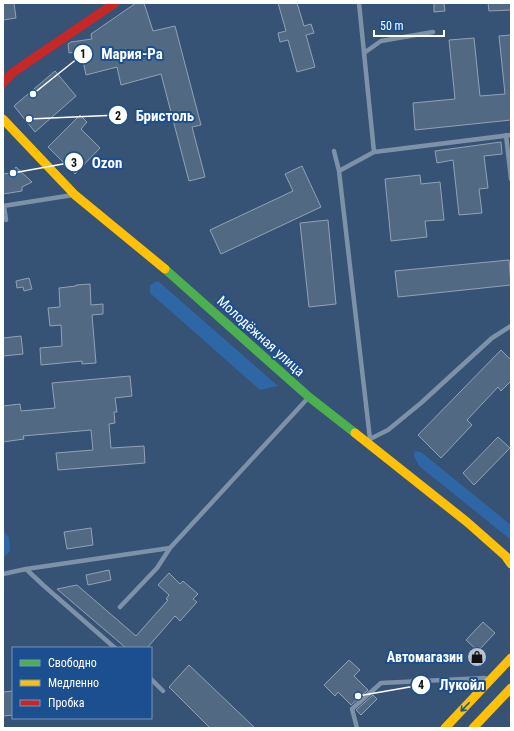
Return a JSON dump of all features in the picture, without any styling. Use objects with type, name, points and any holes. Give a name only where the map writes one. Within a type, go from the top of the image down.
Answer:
[{"type":"main road","points":[[3,83],[12,73],[114,3]]},
{"type":"main road","name":"Молодёжная улица","points":[[3,120],[75,195],[158,263],[309,397],[370,442],[467,522],[509,561]]},
{"type":"main road","points":[[445,728],[511,658]]},
{"type":"main road","points":[[473,728],[511,688]]},
{"type":"lane","points":[[359,3],[374,152]]},
{"type":"lane","points":[[364,53],[381,41],[433,32]]},
{"type":"lane","points":[[339,171],[374,152],[508,135],[511,179]]},
{"type":"lane","points":[[334,150],[339,171],[370,442],[388,430],[421,403],[492,338],[511,326]]},
{"type":"lane","points":[[6,220],[3,206],[75,195]]},
{"type":"lane","points":[[120,607],[157,568],[170,548],[309,397]]},
{"type":"lane","points":[[3,574],[26,569],[170,548]]},
{"type":"lane","points":[[26,569],[114,647]]},
{"type":"lane","points":[[357,728],[352,709],[381,683],[493,678]]},
{"type":"lane","points":[[152,680],[163,691]]},
{"type":"shaded area","points":[[158,281],[278,386],[260,390],[150,293],[150,285]]},
{"type":"shaded area","points":[[415,451],[421,452],[511,525],[511,540],[419,466],[414,456]]},
{"type":"shaded area","points":[[3,531],[9,537],[10,551],[5,556],[3,555]]},
{"type":"building","points":[[3,3],[14,3],[16,18],[3,20]]},
{"type":"building","points":[[136,3],[144,3],[153,31],[175,26],[201,125],[192,127],[205,177],[189,181],[161,74],[121,85],[117,67],[86,75],[81,51],[69,53],[68,44],[71,42],[92,39],[91,34]]},
{"type":"building","points":[[278,3],[297,3],[304,26],[311,24],[314,33],[306,35],[315,67],[297,72],[288,40],[280,42],[278,33],[286,31]]},
{"type":"building","points":[[434,3],[444,3],[445,11],[434,12]]},
{"type":"building","points":[[488,3],[511,3],[511,10],[489,11]]},
{"type":"building","points":[[511,35],[511,120],[415,130],[413,103],[455,99],[449,40],[474,38],[480,96],[505,94],[499,36]]},
{"type":"building","points":[[55,71],[76,96],[35,132],[14,106]]},
{"type":"building","points":[[80,115],[87,122],[81,129],[100,148],[75,174],[48,147]]},
{"type":"building","points":[[501,142],[502,154],[484,156],[488,188],[479,189],[482,213],[459,215],[453,160],[437,163],[435,151]]},
{"type":"building","points":[[302,166],[321,207],[221,254],[210,230],[293,191],[285,174]]},
{"type":"building","points":[[16,167],[32,182],[22,187],[22,191],[3,194],[3,174],[11,173]]},
{"type":"building","points":[[420,175],[421,184],[440,182],[444,220],[425,221],[427,237],[391,241],[385,179]]},
{"type":"building","points":[[328,220],[336,304],[309,307],[300,223]]},
{"type":"building","points":[[509,260],[511,285],[398,297],[395,271]]},
{"type":"building","points":[[29,278],[32,289],[24,291],[23,287],[17,288],[16,281]]},
{"type":"building","points":[[90,284],[91,305],[103,304],[103,314],[92,315],[96,363],[82,364],[82,361],[41,365],[40,348],[62,346],[61,325],[50,326],[48,308],[60,307],[59,288]]},
{"type":"building","points":[[21,336],[23,354],[3,356],[3,338]]},
{"type":"building","points":[[501,350],[511,360],[511,381],[501,391],[498,387],[467,420],[472,425],[441,458],[418,435]]},
{"type":"building","points":[[130,376],[132,396],[115,398],[117,412],[114,412],[115,423],[109,424],[111,448],[144,446],[145,463],[58,470],[56,453],[93,450],[91,430],[23,436],[24,439],[3,442],[3,406],[20,404],[21,411],[55,408],[52,383]]},
{"type":"building","points":[[498,437],[510,448],[474,485],[463,473]]},
{"type":"building","points":[[91,528],[93,545],[67,549],[64,532]]},
{"type":"building","points":[[109,570],[111,580],[88,585],[86,575]]},
{"type":"building","points":[[169,573],[180,584],[183,581],[198,594],[193,599],[197,602],[180,621],[175,616],[148,647],[125,647],[57,589],[77,585],[136,636],[168,600],[166,599],[169,595],[158,585]]},
{"type":"building","points":[[483,622],[495,633],[478,651],[466,640]]},
{"type":"building","points":[[349,660],[360,670],[354,676],[368,690],[351,705],[338,692],[335,696],[324,685]]},
{"type":"building","points":[[189,665],[255,728],[210,728],[169,687]]},
{"type":"building","points":[[12,691],[12,715],[3,716],[3,692]]},
{"type":"building","points":[[373,695],[377,699],[361,715],[356,710]]},
{"type":"traffic: fast","points":[[165,269],[309,397],[355,433]]},
{"type":"traffic: slow","points":[[3,119],[75,195],[165,269]]},
{"type":"traffic: slow","points":[[355,433],[467,522],[511,561]]},
{"type":"traffic: slow","points":[[506,557],[511,564]]},
{"type":"traffic: slow","points":[[445,728],[511,658]]},
{"type":"traffic: slow","points":[[473,728],[511,688]]},
{"type":"traffic: jam","points":[[3,83],[12,73],[115,3]]},
{"type":"place","name":"Мария-Ра","points":[[33,94]]},
{"type":"place","name":"Бристоль","points":[[29,119]]},
{"type":"place","name":"Ozon","points":[[13,173]]},
{"type":"place","name":"Автомагазин","points":[[477,657]]},
{"type":"place","name":"Лукойл","points":[[358,696]]}]
